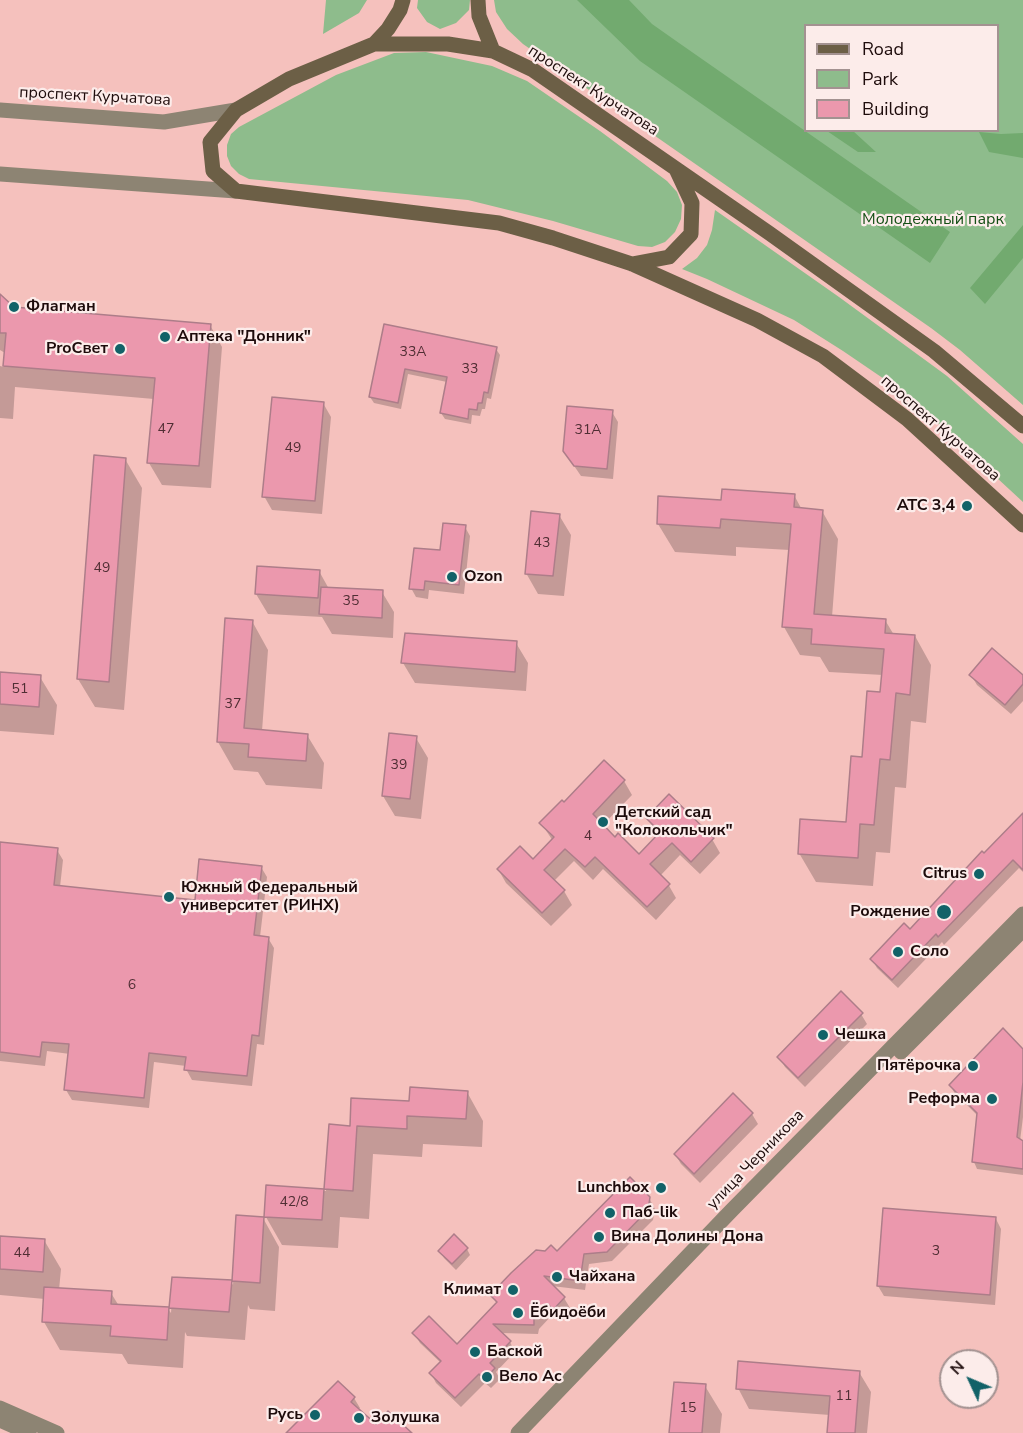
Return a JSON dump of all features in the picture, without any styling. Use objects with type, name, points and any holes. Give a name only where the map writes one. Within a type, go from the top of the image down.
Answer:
[{"type":"main road","points":[[374,44],[388,29],[404,0]]},
{"type":"main road","points":[[478,0],[479,16],[493,51]]},
{"type":"main road","name":"проспект Курчатова","points":[[236,110],[290,78],[374,44],[448,44],[493,51],[533,70],[676,168],[934,351],[1023,426]]},
{"type":"main road","points":[[236,110],[210,142],[213,171],[236,191]]},
{"type":"main road","points":[[632,264],[669,257],[692,234],[692,203],[676,168]]},
{"type":"main road","name":"проспект Курчатова","points":[[236,191],[499,223],[632,264],[757,320],[823,356],[907,420],[1023,525]]},
{"type":"street","name":"проспект Курчатова","points":[[0,110],[164,122],[236,110]]},
{"type":"street","name":"проспект Курчатова","points":[[0,174],[236,191]]},
{"type":"street","name":"улица Черникова","points":[[518,1433],[731,1211],[1023,914]]},
{"type":"street","name":"улица Черникова","points":[[531,1433],[827,1126],[1023,930]]},
{"type":"street","points":[[0,1408],[57,1433]]},
{"type":"street","points":[[0,1420],[29,1433]]},
{"type":"green space","points":[[326,0],[367,0],[359,13],[323,34]]},
{"type":"green space","points":[[418,0],[470,0],[469,10],[456,23],[440,29],[427,22],[417,8]]},
{"type":"green space","name":"Молодежный парк","points":[[494,0],[1023,0],[1023,405],[931,328],[523,44],[507,29],[496,12]]},
{"type":"green space","points":[[577,0],[629,0],[652,24],[950,232],[930,263],[640,61]]},
{"type":"green space","points":[[426,52],[492,66],[527,81],[600,131],[667,181],[677,192],[682,205],[681,219],[675,232],[665,242],[652,247],[638,246],[553,221],[468,200],[249,179],[239,174],[231,166],[227,156],[227,145],[231,134],[239,127],[336,75],[394,53]]},
{"type":"green space","points":[[828,132],[854,132],[876,152],[858,152]]},
{"type":"green space","points":[[979,132],[1023,133],[1023,158],[989,152]]},
{"type":"green space","points":[[715,210],[947,376],[1023,444],[1023,502],[930,416],[890,383],[794,320],[682,269],[697,258],[707,245]]},
{"type":"green space","points":[[1023,225],[1023,258],[985,304],[970,288]]},
{"type":"building","points":[[0,294],[14,307],[211,324],[199,466],[147,463],[155,378],[3,366],[6,333],[0,333]]},
{"type":"building","points":[[384,324],[497,347],[488,393],[484,392],[482,403],[478,403],[477,410],[469,409],[468,419],[440,413],[447,377],[405,369],[398,403],[369,397]]},
{"type":"building","points":[[272,397],[324,402],[315,501],[262,497]]},
{"type":"building","points":[[567,406],[613,410],[607,469],[574,466],[563,451]]},
{"type":"building","points":[[94,455],[126,458],[109,682],[77,679]]},
{"type":"building","points":[[722,489],[795,494],[794,507],[823,510],[814,614],[886,619],[885,633],[915,635],[910,695],[896,693],[890,760],[880,759],[874,825],[860,824],[858,858],[798,854],[800,819],[846,822],[851,756],[862,757],[867,691],[880,692],[884,649],[811,644],[812,629],[782,627],[791,524],[721,519],[720,528],[657,524],[658,496],[721,500]]},
{"type":"building","points":[[531,511],[560,514],[553,576],[525,574]]},
{"type":"building","points":[[443,523],[466,525],[459,585],[425,581],[424,590],[409,589],[414,548],[440,550]]},
{"type":"building","points":[[257,566],[320,570],[318,598],[255,594]]},
{"type":"building","points":[[321,587],[383,590],[382,618],[319,614]]},
{"type":"building","points":[[225,618],[253,620],[244,728],[308,734],[306,761],[248,757],[249,744],[217,742]]},
{"type":"building","points":[[405,633],[517,641],[515,672],[401,663]]},
{"type":"building","points":[[992,648],[1023,675],[1023,684],[1005,705],[969,675]]},
{"type":"building","points":[[0,672],[41,675],[39,707],[0,704]]},
{"type":"building","points":[[389,733],[417,736],[410,799],[382,796]]},
{"type":"building","points":[[604,760],[625,780],[593,814],[615,837],[618,833],[639,854],[660,832],[646,818],[669,794],[714,838],[691,862],[672,843],[650,864],[670,884],[647,907],[595,857],[585,867],[565,849],[544,870],[565,890],[542,913],[497,869],[520,846],[533,859],[554,837],[539,823],[562,800],[564,802]]},
{"type":"building","points":[[1023,813],[1023,870],[1013,860],[938,937],[936,934],[892,980],[870,959],[904,923],[910,929],[982,851],[984,853]]},
{"type":"building","points":[[0,842],[58,848],[54,885],[195,900],[199,859],[262,866],[254,935],[269,937],[259,1036],[252,1035],[247,1076],[184,1070],[186,1057],[149,1053],[144,1098],[64,1090],[69,1044],[42,1042],[40,1057],[0,1052]]},
{"type":"building","points":[[841,991],[863,1013],[798,1078],[777,1057]]},
{"type":"building","name":"Реформа","points":[[1003,1028],[1023,1049],[1023,1082],[1017,1137],[1023,1141],[1023,1169],[972,1162],[977,1113],[949,1085]]},
{"type":"building","points":[[410,1087],[468,1091],[466,1119],[407,1116],[407,1129],[357,1126],[353,1191],[324,1189],[329,1124],[350,1126],[351,1098],[409,1101]]},
{"type":"building","points":[[733,1093],[753,1113],[694,1174],[674,1154]]},
{"type":"building","points":[[630,1177],[650,1197],[648,1210],[607,1252],[584,1254],[580,1281],[544,1276],[565,1297],[553,1310],[548,1304],[534,1319],[534,1325],[493,1324],[511,1341],[490,1363],[495,1368],[484,1380],[479,1374],[455,1398],[429,1373],[441,1361],[412,1333],[429,1316],[457,1344],[497,1302],[490,1295],[511,1273],[536,1250],[545,1251],[551,1245],[557,1251]]},
{"type":"building","points":[[266,1185],[324,1189],[322,1220],[264,1217]]},
{"type":"building","points":[[883,1208],[996,1217],[990,1295],[877,1286]]},
{"type":"building","points":[[236,1215],[264,1217],[260,1283],[232,1281]]},
{"type":"building","points":[[454,1234],[468,1248],[452,1264],[438,1251]]},
{"type":"building","points":[[0,1236],[45,1239],[43,1272],[0,1269]]},
{"type":"building","points":[[172,1277],[232,1280],[229,1312],[169,1308]]},
{"type":"building","points":[[44,1287],[112,1291],[111,1304],[169,1307],[167,1340],[110,1336],[111,1326],[42,1322]]},
{"type":"building","points":[[738,1361],[860,1371],[855,1433],[827,1433],[830,1396],[736,1389]]},
{"type":"building","points":[[338,1381],[355,1397],[351,1402],[376,1424],[388,1411],[412,1433],[286,1433]]},
{"type":"building","points":[[674,1382],[706,1384],[702,1433],[669,1433]]},
{"type":"place","name":"Флагман","points":[[14,307]]},
{"type":"place","name":"Аптека \"Донник\"","points":[[165,337]]},
{"type":"place","name":"ProСвет","points":[[120,349]]},
{"type":"place","name":"АТС 3,4","points":[[967,506]]},
{"type":"place","name":"Ozon","points":[[452,577]]},
{"type":"place","name":"Детский сад \"Колокольчик\"","points":[[603,822]]},
{"type":"place","name":"Citrus","points":[[979,874]]},
{"type":"place","name":"Южный Федеральный университет (РИНХ)","points":[[169,897]]},
{"type":"place","name":"Рождение","points":[[944,912]]},
{"type":"place","name":"Соло","points":[[898,952]]},
{"type":"place","name":"Чешка","points":[[823,1035]]},
{"type":"place","name":"Пятёрочка","points":[[973,1066]]},
{"type":"place","name":"Реформа","points":[[992,1099]]},
{"type":"place","name":"Lunchbox","points":[[661,1188]]},
{"type":"place","name":"Паб-lik","points":[[610,1213]]},
{"type":"place","name":"Вина Долины Дона","points":[[599,1237]]},
{"type":"place","name":"Чайхана","points":[[557,1277]]},
{"type":"place","name":"Климат","points":[[513,1290]]},
{"type":"place","name":"Ёбидоёби","points":[[518,1313]]},
{"type":"place","name":"Баской","points":[[475,1352]]},
{"type":"place","name":"Вело Ас","points":[[487,1377]]},
{"type":"place","name":"Русь","points":[[315,1415]]},
{"type":"place","name":"Золушка","points":[[359,1418]]}]
